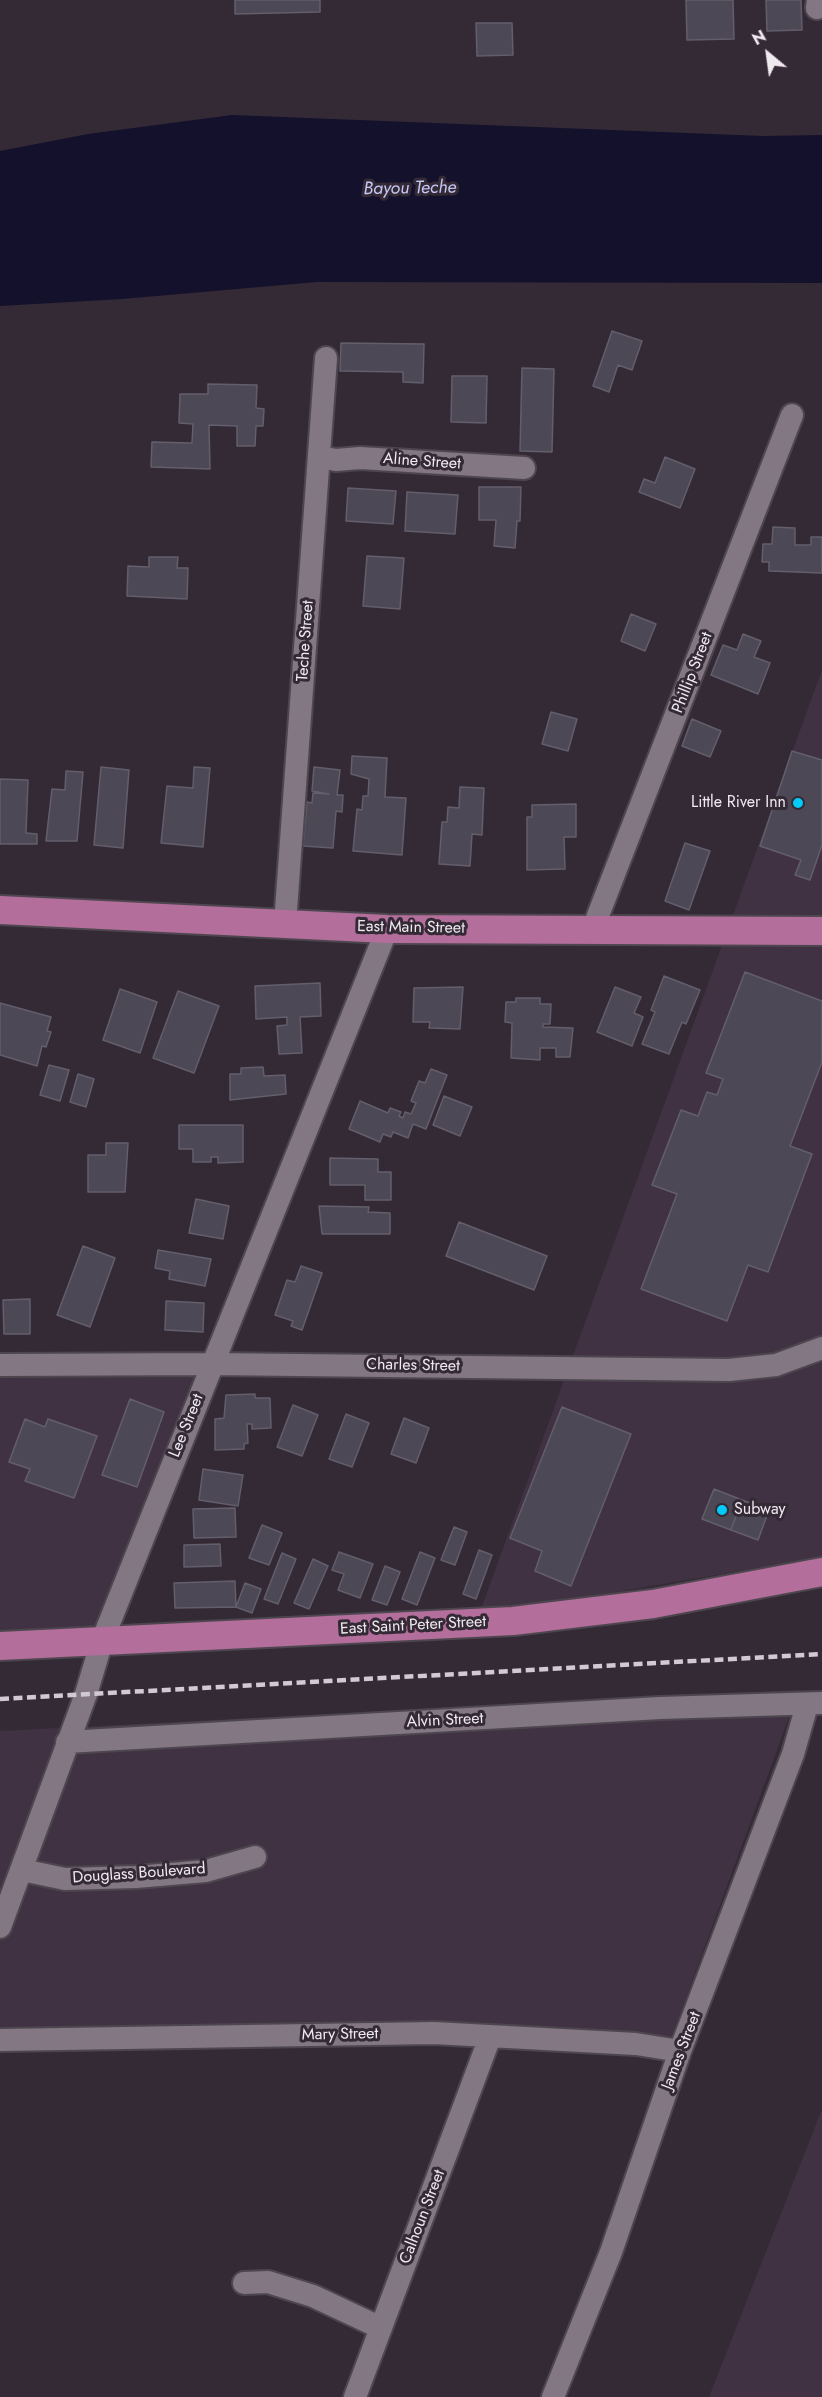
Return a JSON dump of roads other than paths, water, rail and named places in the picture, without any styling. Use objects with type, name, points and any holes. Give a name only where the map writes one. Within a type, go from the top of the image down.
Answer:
[{"type":"main road","name":"East Main Street","points":[[0,910],[387,929],[822,932]]},
{"type":"main road","name":"East Saint Peter Street","points":[[0,1646],[513,1621],[653,1604],[822,1572]]},
{"type":"street","name":"Teche Street","points":[[285,924],[326,358]]},
{"type":"street","name":"Phillip Street","points":[[592,931],[792,414]]},
{"type":"street","name":"Aline Street","points":[[320,457],[336,460],[360,458],[524,468]]},
{"type":"street","name":"Lee Street","points":[[0,1926],[86,1694],[102,1641],[387,929]]},
{"type":"street","name":"Charles Street","points":[[0,1365],[212,1364],[729,1370],[776,1365],[822,1348]]},
{"type":"street","name":"Alvin Street","points":[[67,1742],[648,1709],[815,1704]]},
{"type":"street","name":"James Street","points":[[553,2397],[611,2252],[680,2051],[789,1765],[815,1704]]},
{"type":"street","name":"Douglass Boulevard","points":[[22,1870],[65,1879],[136,1877],[206,1871],[255,1857]]},
{"type":"street","name":"Mary Street","points":[[0,2040],[434,2033],[636,2044],[680,2051]]},
{"type":"street","name":"Calhoun Street","points":[[355,2397],[490,2037]]},
{"type":"street","points":[[244,2283],[268,2282],[313,2296],[381,2328]]},
{"type":"water","name":"Bayou Teche","points":[[232,115],[763,136],[822,135],[822,283],[317,282],[122,299],[0,306],[0,151],[88,134]]},
{"type":"railway","points":[[0,1699],[822,1654]]},
{"type":"place","name":"Little River Inn","points":[[798,803]]},
{"type":"place","name":"Subway","points":[[722,1510]]}]
